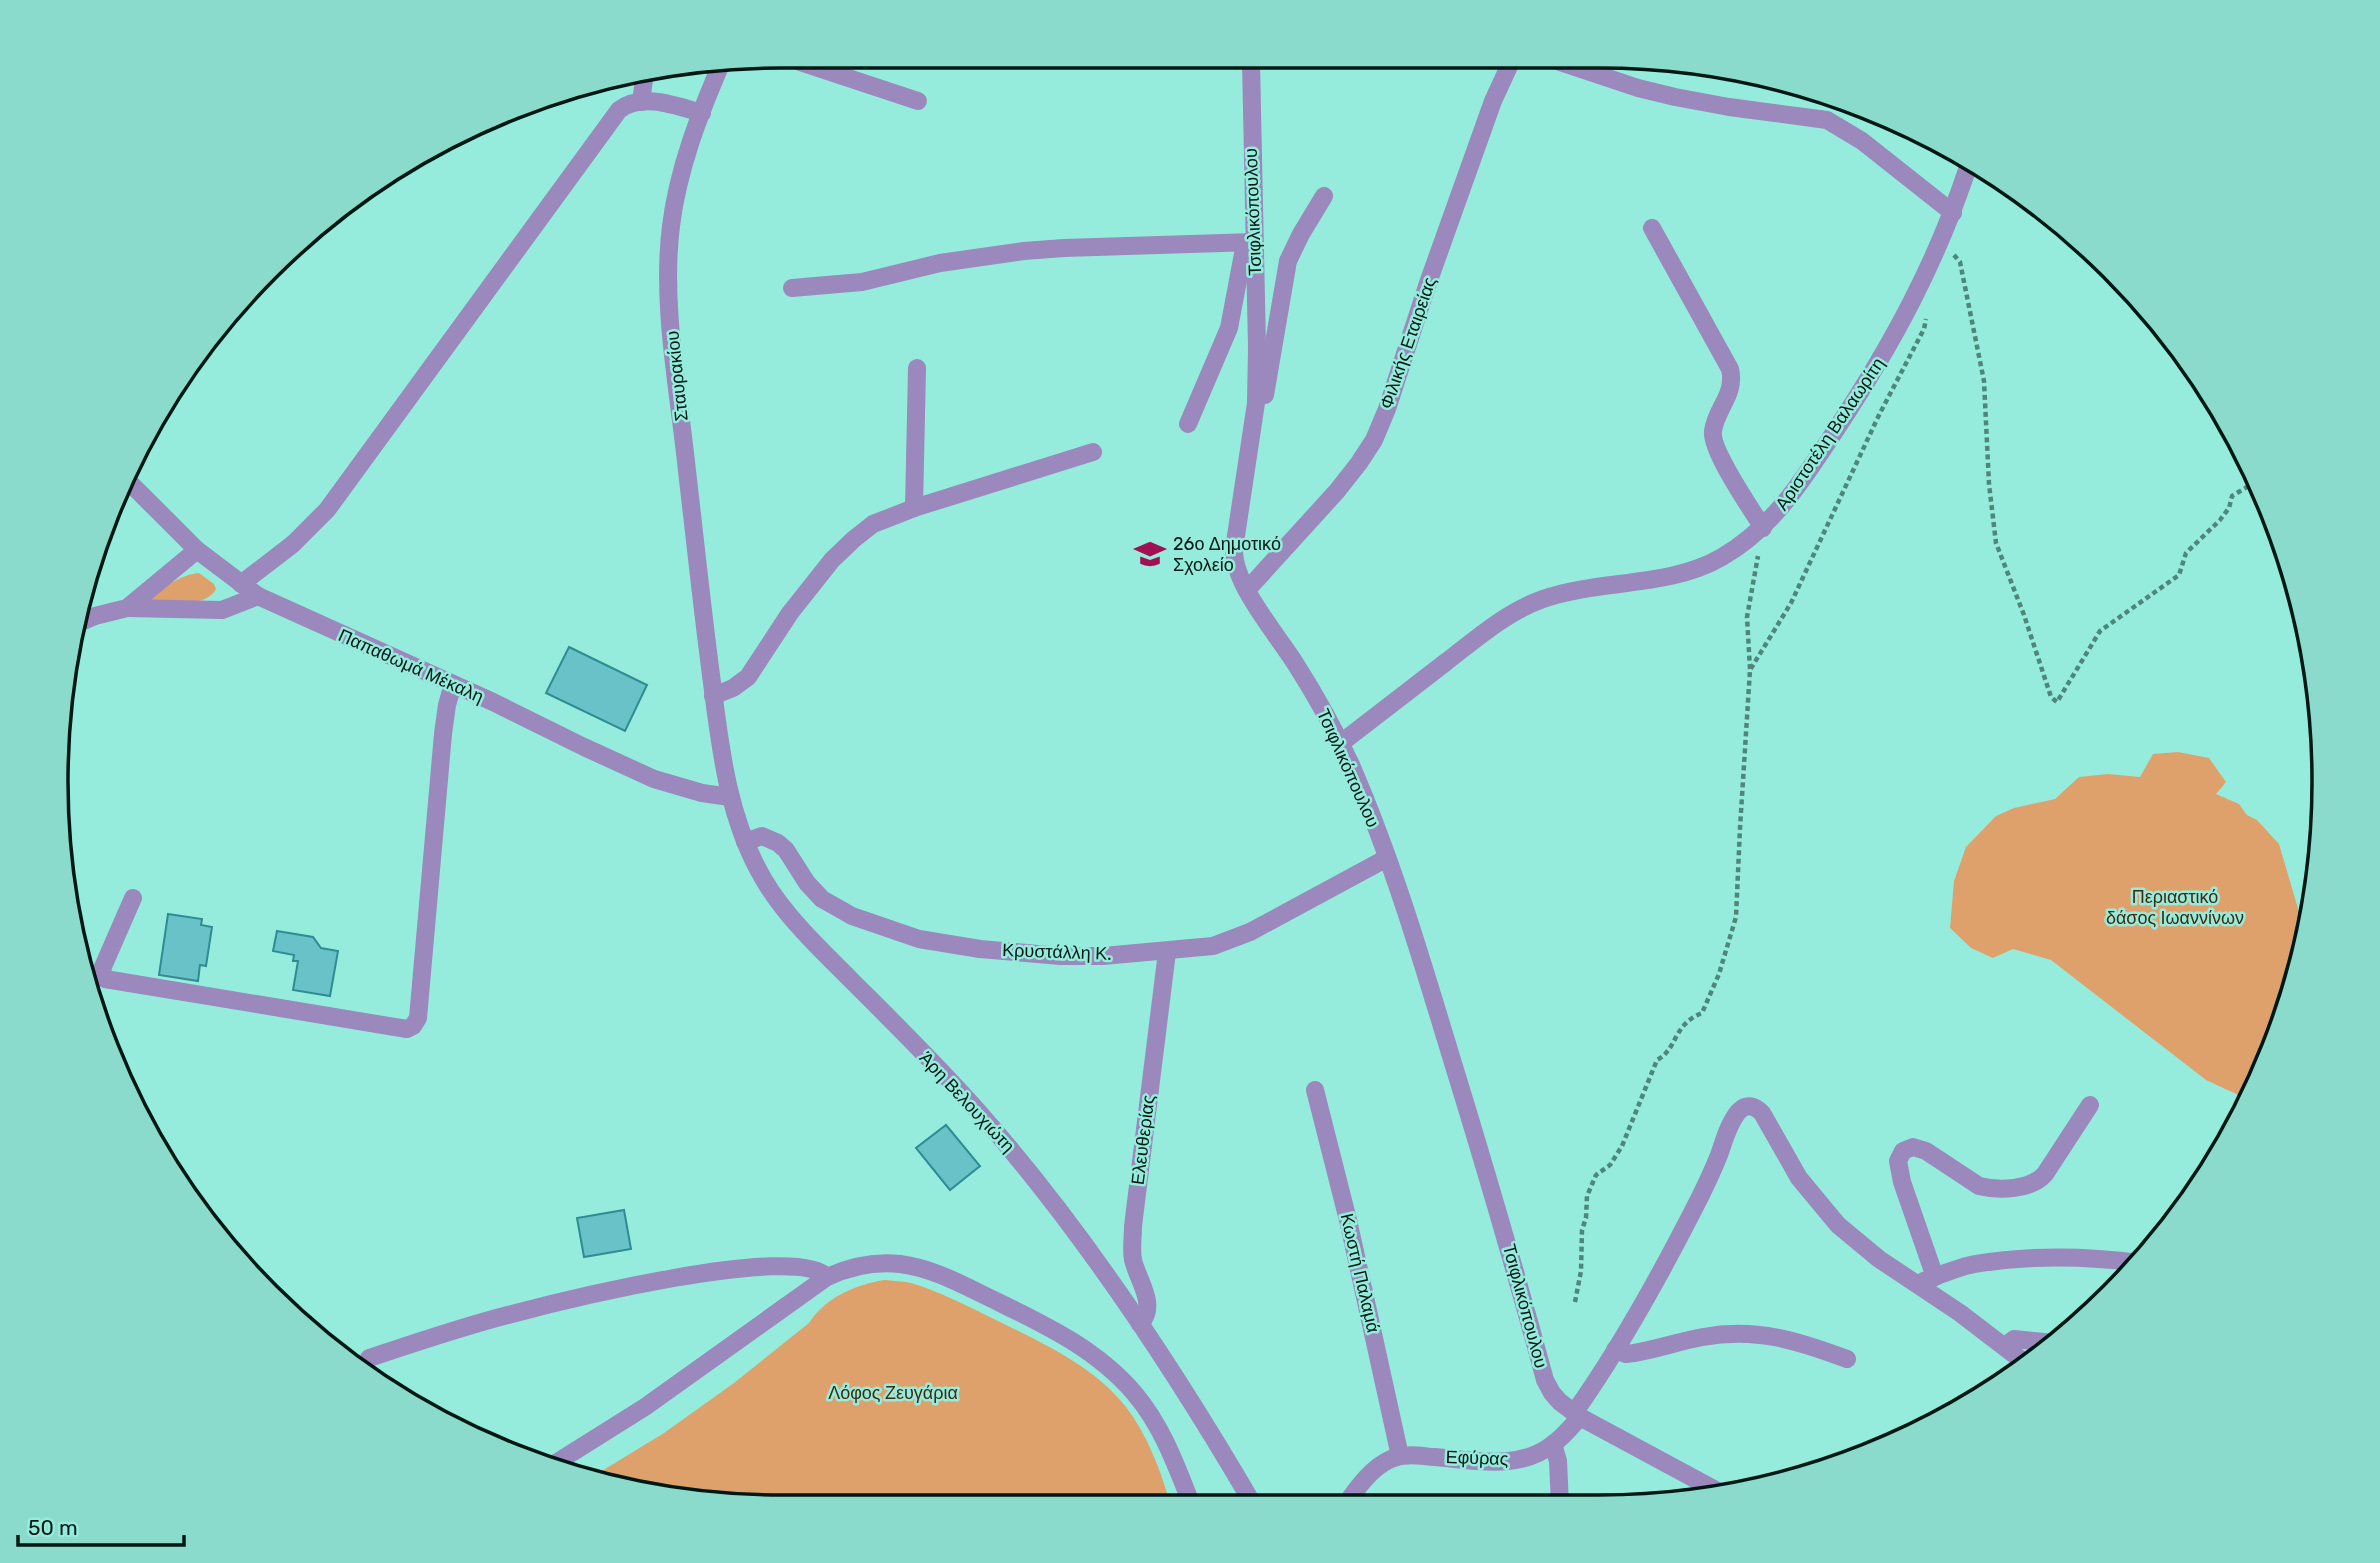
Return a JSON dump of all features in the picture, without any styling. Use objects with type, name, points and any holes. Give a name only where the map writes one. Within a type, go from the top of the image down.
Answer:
[{"type":"street","points":[[818,68],[918,101]]},
{"type":"street","name":"Τσιφλικόπουλου","points":[[1251,68],[1257,347],[1254,418],[1234,549],[1235,566],[1341,743],[1387,858],[1436,1005],[1490,1182],[1545,1380],[1552,1393],[1577,1415]]},
{"type":"street","name":"Φιλικής Εταιρείας","points":[[1247,590],[1337,491],[1374,440],[1493,101],[1508,68]]},
{"type":"street","points":[[1578,68],[1675,97],[1827,120],[1861,141],[1953,213]]},
{"type":"street","name":"Σταυρακίου","points":[[713,696],[669,280],[675,201],[691,141],[718,71]]},
{"type":"street","points":[[641,102],[644,82]]},
{"type":"street","points":[[241,584],[293,544],[327,510],[619,110],[630,103],[641,102],[667,104],[702,113]]},
{"type":"street","name":"Αριστοτέλη Βαλαωρίτη","points":[[1341,743],[1480,635],[1527,606],[1561,594],[1691,570],[1721,558],[1763,528],[1787,503],[1874,370],[1905,316],[1942,242],[1967,171]]},
{"type":"street","points":[[1254,418],[1261,410],[1265,395],[1288,261],[1324,196]]},
{"type":"street","points":[[1651,228],[1730,369],[1730,394],[1712,435],[1722,461],[1763,528]]},
{"type":"street","points":[[792,288],[862,282],[967,258],[1024,251],[1254,242]]},
{"type":"street","points":[[1188,424],[1229,328],[1245,248],[1254,242]]},
{"type":"street","points":[[914,508],[917,368]]},
{"type":"street","points":[[713,696],[733,688],[748,677],[790,612],[832,560],[873,524],[914,508],[1093,452]]},
{"type":"street","name":"Παπαθωμά Μέκαλη","points":[[133,486],[197,550],[258,596],[654,779],[702,793],[730,797]]},
{"type":"street","points":[[127,608],[197,550]]},
{"type":"street","points":[[88,619],[127,608],[215,611],[236,606],[258,596]]},
{"type":"street","points":[[133,898],[102,970],[105,979],[407,1029],[413,1026],[418,1018],[443,734],[453,684]]},
{"type":"street","name":"Άρη Βελουχιώτη","points":[[713,696],[730,797],[746,842],[765,882],[782,906],[973,1105],[1009,1147],[1140,1324],[1247,1495]]},
{"type":"street","name":"Κρυστάλλη Κ.","points":[[746,842],[762,836],[773,839],[786,850],[814,891],[832,906],[852,916],[919,939],[1060,956],[1167,952],[1213,946],[1234,939],[1387,858]]},
{"type":"street","name":"Ελευθερίας","points":[[1140,1324],[1148,1312],[1148,1306],[1133,1262],[1133,1226],[1167,952]]},
{"type":"street","name":"Κωστή Παλαμά","points":[[1315,1090],[1351,1234],[1400,1456]]},
{"type":"street","points":[[1935,1277],[1902,1182],[1898,1161],[1903,1151],[1913,1147],[1926,1151],[1979,1186],[2029,1186],[2045,1174],[2090,1105]]},
{"type":"street","name":"Εφύρας","points":[[1400,1456],[1502,1462],[1531,1456],[1553,1444],[1577,1415],[1690,1217],[1742,1108],[1749,1106],[1762,1113],[1799,1178],[1831,1218],[1879,1259],[1916,1283]]},
{"type":"street","points":[[1916,1283],[1972,1264],[2019,1259],[2073,1258],[2126,1262]]},
{"type":"street","points":[[561,1460],[645,1407],[827,1277],[846,1268],[888,1263],[916,1266],[960,1283],[1067,1337],[1104,1362],[1137,1396],[1162,1435],[1188,1495]]},
{"type":"street","points":[[369,1358],[506,1316],[618,1289],[683,1277],[748,1267],[779,1266],[812,1268],[822,1271],[827,1277]]},
{"type":"street","points":[[1916,1283],[2019,1357]]},
{"type":"street","points":[[1615,1350],[1626,1354],[1668,1347],[1702,1337],[1771,1335],[1810,1345],[1847,1359]]},
{"type":"street","points":[[2006,1346],[2014,1339],[2040,1342]]},
{"type":"street","points":[[1577,1415],[1708,1486]]},
{"type":"street","points":[[1553,1444],[1558,1461],[1560,1495]]},
{"type":"street","points":[[1354,1495],[1379,1467],[1400,1456]]},
{"type":"path","points":[[1942,242],[1960,262],[1984,381],[1989,484],[1996,543],[2024,615],[2051,697],[2057,702],[2100,631],[2179,575],[2186,553],[2220,520],[2229,508],[2232,496],[2247,487]]},
{"type":"path","points":[[1750,670],[1801,582],[1879,415],[1924,329],[1926,317]]},
{"type":"path","points":[[1575,1302],[1581,1271],[1582,1230],[1587,1196],[1596,1175],[1610,1165],[1622,1146],[1657,1060],[1666,1055],[1675,1035],[1690,1018],[1702,1013],[1719,974],[1736,917],[1750,670],[1747,617],[1763,528]]},
{"type":"green space","points":[[199,573],[214,584],[216,589],[204,599],[178,603],[152,602],[149,599],[179,579]]},
{"type":"green space","name":"Περιαστικό δάσος Ιωαννίνων","points":[[2178,752],[2209,758],[2226,782],[2216,794],[2239,804],[2247,815],[2257,820],[2279,844],[2299,913],[2274,1011],[2239,1095],[2206,1080],[2051,960],[2013,949],[1993,958],[1971,948],[1950,928],[1954,881],[1966,847],[1996,816],[2014,808],[2055,799],[2079,777],[2108,774],[2140,777],[2153,754]]},
{"type":"green space","name":"Λόφος Ζευγάρια","points":[[884,1280],[911,1283],[932,1290],[1047,1346],[1082,1367],[1113,1392],[1141,1429],[1167,1495],[782,1495],[688,1489],[602,1471],[664,1433],[734,1383],[809,1323],[833,1299],[862,1285]]},
{"type":"building","points":[[569,647],[647,685],[625,731],[546,693]]},
{"type":"building","points":[[168,914],[202,919],[201,925],[212,927],[206,966],[200,965],[198,981],[159,975]]},
{"type":"building","points":[[277,931],[313,937],[321,948],[338,951],[330,996],[293,990],[298,961],[293,961],[294,955],[273,951]]},
{"type":"building","points":[[946,1125],[980,1166],[950,1190],[916,1148]]},
{"type":"building","points":[[624,1210],[631,1249],[584,1257],[577,1218]]},
{"type":"place","name":"26ο Δημοτικό Σχολείο","points":[[1150,554]]}]
